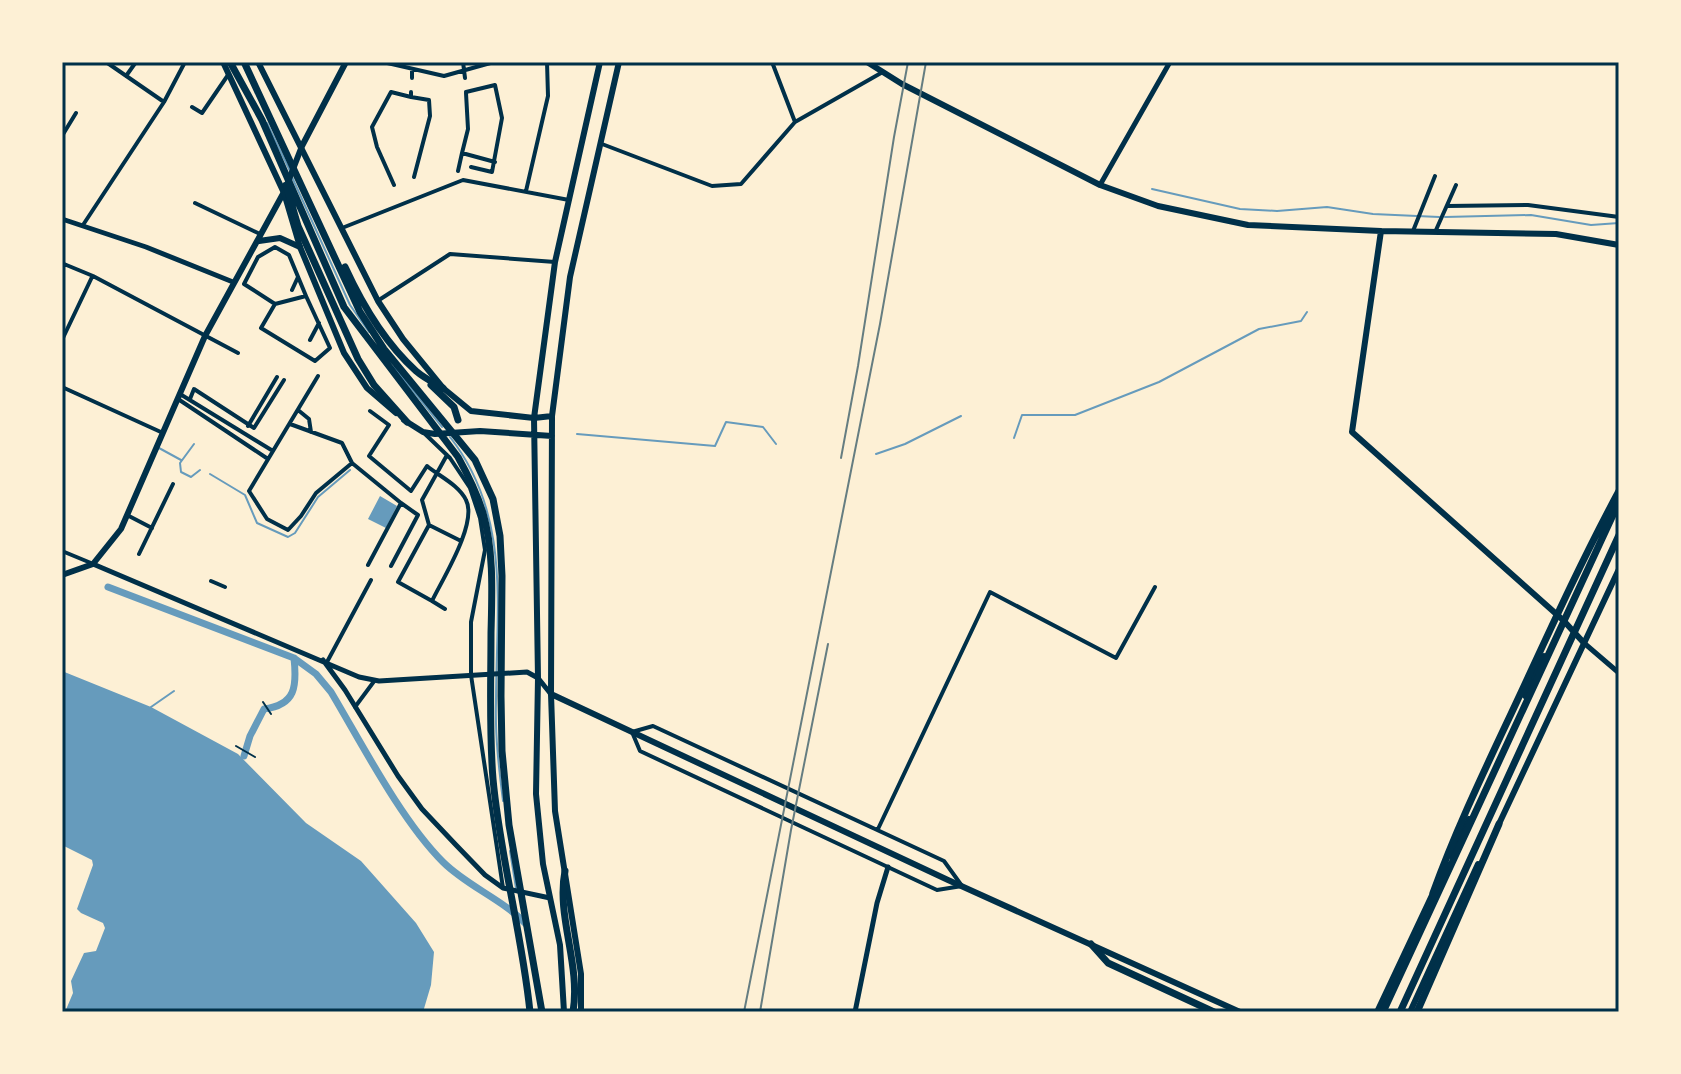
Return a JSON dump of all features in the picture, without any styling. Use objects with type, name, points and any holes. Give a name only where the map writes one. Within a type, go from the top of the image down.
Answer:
[{"type":"highway","points":[[230,62],[247,89],[344,307],[458,457],[472,483],[483,515],[492,570],[490,710],[493,778],[499,832],[530,1012]]},
{"type":"highway","points":[[244,62],[360,312],[384,349],[475,460],[493,499],[500,536],[502,576],[501,696],[509,825],[542,1012]]},
{"type":"highway","points":[[292,161],[358,294],[382,331],[409,363],[454,407],[458,420]]},
{"type":"highway","points":[[280,163],[290,206],[358,359],[374,385],[407,422]]},
{"type":"highway","points":[[417,372],[443,388]]},
{"type":"highway","points":[[1433,893],[1489,761],[1592,541],[1619,491]]},
{"type":"highway","points":[[1383,1012],[1619,500]]},
{"type":"highway","points":[[1400,1012],[1619,535]]},
{"type":"highway","points":[[1417,1012],[1499,824]]},
{"type":"highway","points":[[565,871],[561,888],[574,966],[573,1012]]},
{"type":"highway","points":[[1091,944],[1108,963],[1214,1012]]},
{"type":"main road","points":[[223,62],[284,193],[300,247],[340,343],[367,388],[423,432],[480,431],[552,436]]},
{"type":"main road","points":[[258,62],[378,301],[403,339],[443,388],[471,411],[534,418],[552,416]]},
{"type":"main road","points":[[62,575],[93,564],[121,529],[205,336],[284,193],[292,161],[346,62]]},
{"type":"main road","points":[[564,1012],[563,968],[543,864],[536,794],[538,678],[534,418],[555,262],[600,62]]},
{"type":"main road","points":[[581,1012],[581,974],[555,811],[551,694],[552,416],[570,277],[619,62]]},
{"type":"main road","points":[[867,62],[881,73],[1100,185],[1158,206],[1248,225],[1556,234],[1619,245]]},
{"type":"main road","points":[[1381,231],[1352,432],[1563,620],[1584,643]]},
{"type":"main road","points":[[256,242],[270,237],[280,238],[300,247]]},
{"type":"main road","points":[[435,434],[452,429],[458,420],[456,399]]},
{"type":"main road","points":[[1377,1012],[1619,500]]},
{"type":"main road","points":[[1410,1012],[1619,569]]},
{"type":"main road","points":[[551,694],[1240,1012]]},
{"type":"street","points":[[106,62],[164,102]]},
{"type":"street","points":[[126,76],[136,62]]},
{"type":"street","points":[[83,225],[164,102],[185,62]]},
{"type":"street","points":[[383,62],[444,76],[464,75],[494,62]]},
{"type":"street","points":[[463,62],[464,75]]},
{"type":"street","points":[[526,191],[548,96],[548,64],[557,62]]},
{"type":"street","points":[[772,62],[795,122]]},
{"type":"street","points":[[1100,185],[1170,62]]},
{"type":"street","points":[[412,69],[412,78]]},
{"type":"street","points":[[192,107],[202,113],[230,73]]},
{"type":"street","points":[[602,144],[712,186],[741,184],[795,122],[881,73]]},
{"type":"street","points":[[458,171],[468,129],[466,91],[495,85],[502,118],[495,162],[492,172],[471,167]]},
{"type":"street","points":[[394,185],[377,147],[372,127],[391,92],[429,100],[430,116],[414,177]]},
{"type":"street","points":[[62,136],[76,113]]},
{"type":"street","points":[[462,153],[495,162]]},
{"type":"street","points":[[1413,231],[1435,176]]},
{"type":"street","points":[[341,229],[463,180],[569,200]]},
{"type":"street","points":[[1436,231],[1456,185]]},
{"type":"street","points":[[195,203],[262,235]]},
{"type":"street","points":[[1447,206],[1528,205],[1619,217]]},
{"type":"street","points":[[62,219],[244,284],[275,304]]},
{"type":"street","points":[[244,284],[258,257],[275,247],[289,255],[330,348]]},
{"type":"street","points":[[378,301],[450,254],[555,262]]},
{"type":"street","points":[[63,265],[93,276],[238,353]]},
{"type":"street","points":[[62,340],[93,276]]},
{"type":"street","points":[[292,290],[298,277]]},
{"type":"street","points":[[306,296],[275,304],[261,328],[315,361],[340,343]]},
{"type":"street","points":[[310,340],[319,323]]},
{"type":"street","points":[[318,376],[249,491],[267,519],[288,530],[316,493],[352,463]]},
{"type":"street","points":[[248,426],[277,377]]},
{"type":"street","points":[[190,399],[194,389],[254,428],[284,380]]},
{"type":"street","points":[[62,387],[163,433]]},
{"type":"street","points":[[179,396],[190,399],[273,451]]},
{"type":"street","points":[[179,396],[268,459]]},
{"type":"street","points":[[298,410],[309,419],[311,432]]},
{"type":"street","points":[[370,411],[389,425],[369,456],[422,500],[429,525],[461,541]]},
{"type":"street","points":[[290,424],[342,443],[352,463],[418,515],[391,566]]},
{"type":"street","points":[[423,432],[447,455],[470,488],[480,518],[484,546],[471,622],[471,675],[503,888]]},
{"type":"street","points":[[422,500],[447,455]]},
{"type":"street","points":[[411,491],[427,466],[466,500],[468,513],[461,541],[432,601]]},
{"type":"street","points":[[139,554],[173,484]]},
{"type":"street","points":[[368,565],[401,503]]},
{"type":"street","points":[[127,515],[152,528]]},
{"type":"street","points":[[429,525],[398,582],[445,609]]},
{"type":"street","points":[[62,551],[359,677],[375,680],[527,672],[538,678],[551,694]]},
{"type":"street","points":[[325,661],[371,580]]},
{"type":"street","points":[[211,581],[225,587]]},
{"type":"street","points":[[878,829],[990,592],[1116,658],[1155,587]]},
{"type":"street","points":[[1584,643],[1619,673]]},
{"type":"street","points":[[325,661],[422,809],[485,875],[503,888],[550,898]]},
{"type":"street","points":[[355,707],[375,680]]},
{"type":"street","points":[[653,726],[878,829],[944,861],[962,886],[937,890],[640,751],[632,732],[653,726]]},
{"type":"street","points":[[855,1012],[877,903],[888,867]]},
{"type":"lane","points":[[263,702],[271,714]]},
{"type":"lane","points":[[236,746],[255,757]]},
{"type":"water","points":[[380,496],[397,506],[386,528],[368,519]]},
{"type":"water","points":[[62,671],[151,707],[238,754],[306,823],[361,861],[416,923],[434,952],[431,985],[423,1012],[65,1012],[73,993],[71,981],[84,953],[96,951],[105,928],[103,923],[77,909],[93,865],[92,860],[62,845]]},
{"type":"waterway","points":[[267,123],[290,171]]},
{"type":"waterway","points":[[292,177],[350,305],[369,332]]},
{"type":"waterway","points":[[1152,189],[1240,209],[1277,211],[1327,207],[1373,214],[1439,217]]},
{"type":"waterway","points":[[1445,217],[1531,215],[1591,225],[1619,223]]},
{"type":"waterway","points":[[1014,438],[1022,415],[1075,415],[1159,382],[1259,329],[1301,321],[1307,312]]},
{"type":"waterway","points":[[394,367],[442,427]]},
{"type":"waterway","points":[[876,454],[905,444],[961,416]]},
{"type":"waterway","points":[[577,434],[715,446],[726,422],[763,427],[776,444]]},
{"type":"waterway","points":[[450,437],[470,467],[492,531],[498,599],[496,728],[503,801]]},
{"type":"waterway","points":[[194,444],[180,463],[181,472],[191,477],[200,470]]},
{"type":"waterway","points":[[159,448],[181,460]]},
{"type":"waterway","points":[[210,474],[245,495],[257,523],[288,537],[295,533],[318,497],[350,470]]},
{"type":"waterway","points":[[108,587],[294,658],[316,674],[331,692],[383,781],[427,845],[452,871],[526,924]]},
{"type":"waterway","points":[[244,756],[264,709],[283,703],[292,692],[294,658]]},
{"type":"waterway","points":[[151,707],[174,691]]},
{"type":"waterway","points":[[510,851],[516,888]]},
{"type":"railway","points":[[841,458],[908,62]]},
{"type":"railway","points":[[744,1012],[880,324],[926,62]]},
{"type":"railway","points":[[760,1012],[791,830],[828,644]]}]
